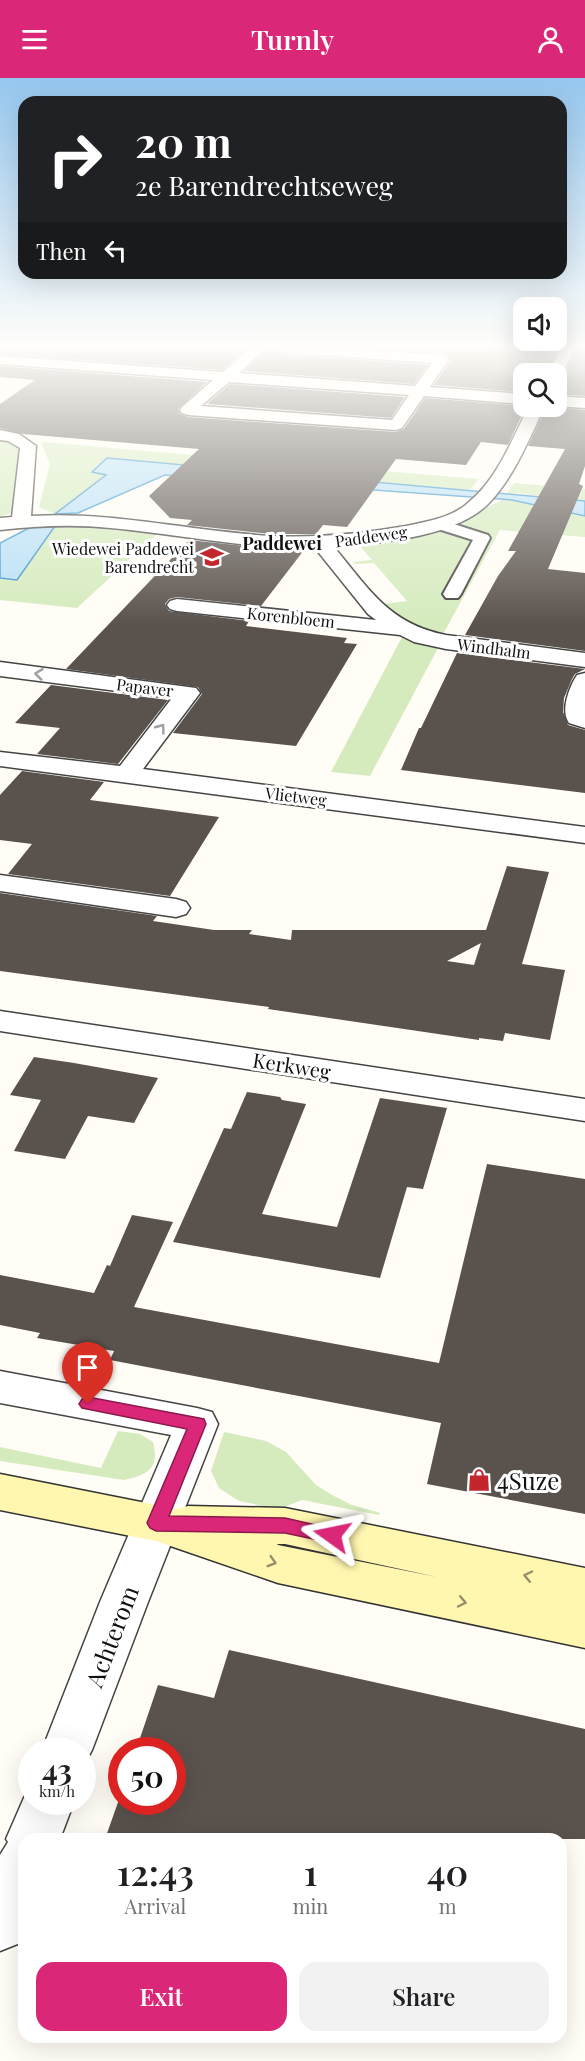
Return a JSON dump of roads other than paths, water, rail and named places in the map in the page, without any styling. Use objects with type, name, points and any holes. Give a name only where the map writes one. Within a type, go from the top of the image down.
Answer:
[{"type":"main road","points":[[0,1492],[156,1523],[278,1564],[585,1627]]},
{"type":"main road","points":[[156,1523],[285,1526],[585,1588]]},
{"type":"street","points":[[19,441],[28,446],[21,522]]},
{"type":"street","name":"Paddeweg","points":[[0,524],[43,521],[108,522],[251,539],[320,542],[394,534],[438,524],[462,515],[486,496],[517,441]]},
{"type":"street","points":[[438,524],[482,538],[452,594]]},
{"type":"street","points":[[320,542],[375,610],[404,629]]},
{"type":"street","name":"Korenbloem","points":[[177,605],[404,629]]},
{"type":"street","name":"Windhalm","points":[[404,629],[423,637],[446,642],[585,660]]},
{"type":"street","name":"Papaver","points":[[0,669],[188,693],[126,775]]},
{"type":"street","points":[[585,680],[576,711],[577,718],[585,721]]},
{"type":"street","name":"Vlietweg","points":[[2,762],[126,775],[585,835]]},
{"type":"street","points":[[0,883],[176,908]]},
{"type":"street","name":"Kerkweg","points":[[0,1021],[585,1110]]},
{"type":"street","name":"Achterom","points":[[0,1387],[197,1424],[73,1737]]},
{"type":"street","points":[[35,1833],[43,1815]]},
{"type":"street","points":[[0,1923],[18,1877]]},
{"type":"street","points":[[0,1928],[18,1933]]},
{"type":"water","points":[[107,458],[585,501],[585,516],[512,500],[165,475],[78,513],[55,514],[106,475],[92,472]]},
{"type":"water","points":[[55,526],[17,580],[0,578],[0,543],[31,527]]},
{"type":"place","name":"Wiedewei Paddewei Barendrecht","points":[[212,557]]},
{"type":"place","name":"4Suze","points":[[479,1480]]},
{"type":"district","name":"Paddewei","points":[[282,543]]}]
